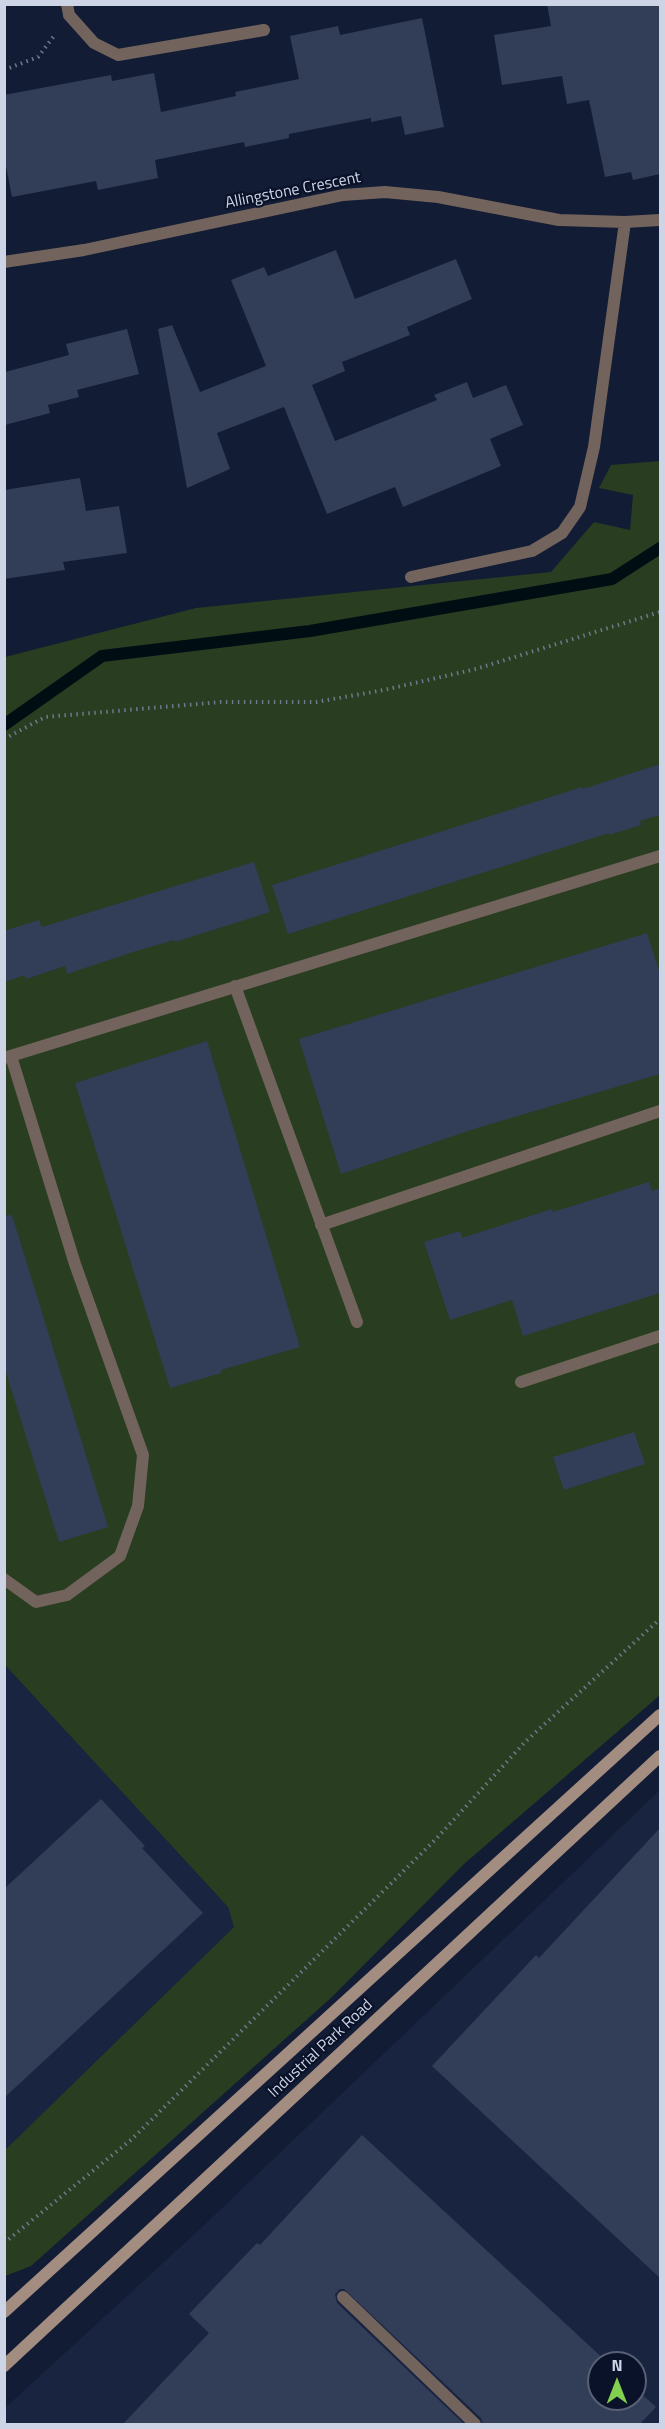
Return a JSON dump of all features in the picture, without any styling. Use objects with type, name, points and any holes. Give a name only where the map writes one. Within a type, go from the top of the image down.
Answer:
[{"type":"street","points":[[68,10],[94,43],[118,55],[264,30]]},
{"type":"street","name":"Allingstone Crescent","points":[[4,262],[84,250],[343,195],[385,192],[438,197],[559,220],[625,222],[660,220]]},
{"type":"street","points":[[411,577],[532,551],[562,533],[580,507],[594,447],[625,222]]},
{"type":"street","points":[[4,1579],[36,1602],[68,1595],[120,1556],[138,1506],[143,1455],[75,1264],[8,1057],[660,856]]},
{"type":"street","points":[[236,986],[357,1322]]},
{"type":"street","points":[[321,1225],[660,1111]]},
{"type":"street","points":[[521,1382],[660,1336]]},
{"type":"street","name":"Industrial Park Road","points":[[4,2312],[660,1714]]},
{"type":"street","name":"Industrial Park Road","points":[[4,2366],[660,1756]]},
{"type":"street","points":[[343,2297],[475,2424]]},
{"type":"path","points":[[4,70],[38,57],[68,10]]},
{"type":"path","points":[[4,739],[45,717],[221,702],[316,702],[384,690],[476,669],[660,612]]},
{"type":"path","points":[[4,2243],[132,2139],[428,1847],[525,1742],[660,1619]]},
{"type":"shaded area","points":[[5,1665],[228,1907],[234,1927],[5,2150]]},
{"type":"shaded area","points":[[660,1790],[660,2424],[5,2424],[5,2408],[200,2229]]},
{"type":"green space","points":[[660,461],[660,1695],[464,1864],[332,1997],[31,2266],[5,2276],[5,2150],[234,1927],[228,1907],[5,1665],[5,657],[196,608],[551,572],[594,522],[630,530],[633,495],[599,488],[611,465]]},
{"type":"building","points":[[547,4],[660,4],[660,174],[633,180],[631,172],[605,177],[589,100],[567,104],[562,76],[502,85],[494,35],[551,26]]},
{"type":"building","points":[[422,18],[444,127],[405,135],[401,116],[371,122],[371,118],[289,134],[289,138],[245,147],[244,142],[155,160],[158,178],[98,190],[96,181],[12,197],[4,156],[4,95],[111,75],[112,81],[154,73],[161,112],[236,96],[235,92],[299,79],[290,36],[338,26],[340,35]]},
{"type":"building","points":[[336,250],[355,299],[456,259],[472,299],[407,327],[410,335],[342,362],[345,371],[312,385],[335,441],[437,400],[434,395],[467,382],[473,398],[506,385],[523,425],[490,439],[501,466],[403,507],[395,487],[327,514],[284,407],[217,433],[230,469],[187,488],[158,329],[172,325],[200,392],[266,366],[231,280],[264,267],[268,276]]},
{"type":"building","points":[[127,329],[139,374],[77,390],[79,397],[48,405],[50,413],[5,425],[5,372],[69,355],[66,344]]},
{"type":"building","points":[[80,478],[86,511],[119,506],[127,553],[63,562],[65,570],[4,579],[4,490]]},
{"type":"building","points":[[660,764],[660,815],[640,821],[641,825],[288,934],[272,885]]},
{"type":"building","points":[[254,862],[270,912],[67,974],[65,966],[26,979],[25,975],[4,982],[4,931],[39,920],[42,927]]},
{"type":"building","points":[[647,933],[660,974],[660,1074],[477,1128],[341,1174],[299,1039]]},
{"type":"building","points":[[207,1041],[300,1347],[221,1370],[221,1373],[170,1388],[75,1083]]},
{"type":"building","points":[[649,1182],[652,1191],[660,1188],[660,1293],[523,1336],[512,1300],[450,1320],[424,1242],[460,1231],[462,1238],[552,1209],[553,1212]]},
{"type":"building","points":[[12,1215],[108,1527],[59,1542],[4,1366],[4,1216]]},
{"type":"building","points":[[634,1432],[645,1464],[564,1490],[553,1457]]},
{"type":"building","points":[[101,1799],[145,1846],[142,1848],[203,1913],[4,2098],[4,1889]]},
{"type":"building","points":[[660,1828],[660,2278],[432,2066],[536,1955],[539,1958]]},
{"type":"building","points":[[362,2135],[595,2351],[587,2351],[587,2411],[647,2411],[647,2399],[656,2407],[640,2424],[483,2424],[481,2418],[344,2289],[340,2289],[335,2294],[337,2303],[464,2424],[123,2424],[209,2333],[189,2314],[257,2243],[260,2245]]},
{"type":"waterway","points":[[4,725],[102,656],[310,631],[612,579],[660,548]]}]
